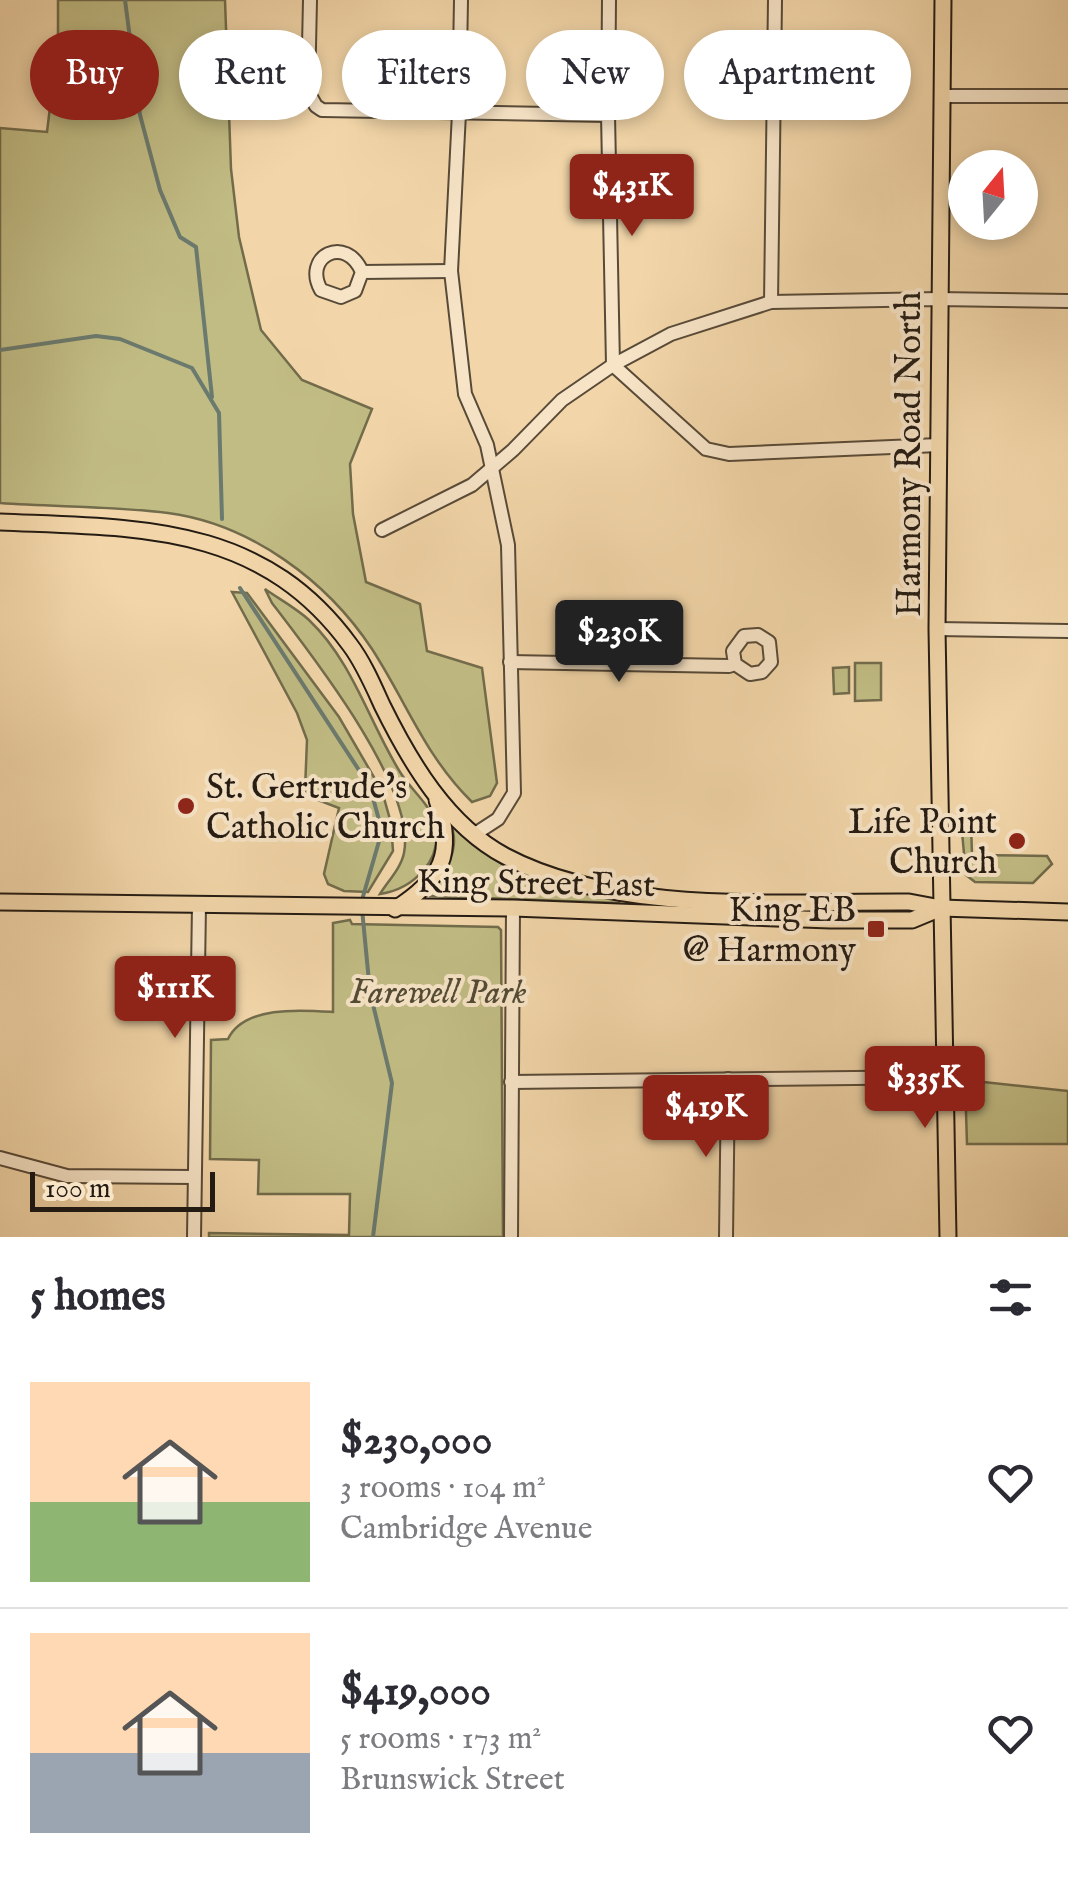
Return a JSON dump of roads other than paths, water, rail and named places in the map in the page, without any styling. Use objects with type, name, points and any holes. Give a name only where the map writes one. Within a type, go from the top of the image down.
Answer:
[{"type":"main road","name":"Harmony Road North","points":[[944,0],[937,629],[948,1237]]},
{"type":"main road","points":[[0,522],[162,531],[200,540],[260,564],[319,610],[351,646],[402,744],[434,793],[475,834],[505,856],[606,890],[700,900],[909,902],[941,908]]},
{"type":"main road","points":[[388,909],[424,891],[438,867],[446,843],[445,824],[434,793]]},
{"type":"main road","name":"King Street East","points":[[0,902],[513,908],[830,920],[912,920],[941,908],[1068,912]]},
{"type":"street","points":[[310,0],[308,92],[322,110],[342,110]]},
{"type":"street","points":[[460,30],[461,0]]},
{"type":"street","points":[[609,30],[610,0]]},
{"type":"street","points":[[771,302],[776,0]]},
{"type":"street","points":[[943,96],[1068,96]]},
{"type":"street","points":[[459,120],[451,271],[465,394],[486,445],[508,545],[514,794],[498,819],[475,834]]},
{"type":"street","points":[[608,120],[614,365],[706,450],[729,454],[939,445]]},
{"type":"street","points":[[362,272],[451,271]]},
{"type":"street","points":[[382,530],[472,484],[562,400],[614,365],[671,334],[771,302],[940,298],[1068,301]]},
{"type":"street","points":[[937,629],[1068,631]]},
{"type":"street","points":[[510,662],[735,664]]},
{"type":"street","points":[[194,1237],[199,905]]},
{"type":"street","points":[[511,1237],[513,908]]},
{"type":"street","points":[[511,1082],[946,1076]]},
{"type":"street","points":[[726,1237],[728,1079]]},
{"type":"street","points":[[0,1158],[66,1176],[194,1178]]},
{"type":"waterway","points":[[125,0],[140,115],[160,190],[180,237],[196,247],[212,397]]},
{"type":"waterway","points":[[0,350],[96,336],[120,339],[192,368],[219,413],[222,519]]},
{"type":"waterway","points":[[240,588],[370,787],[382,831],[362,900]]},
{"type":"waterway","points":[[362,909],[370,992],[392,1083],[373,1237]]},
{"type":"place","name":"St. Gertrude's Catholic Church","points":[[186,806]]},
{"type":"place","name":"Life Point Church","points":[[1017,841]]},
{"type":"place","name":"King EB @ Harmony","points":[[876,929]]},
{"type":"park label","name":"Farewell Park","points":[[438,991]]}]
